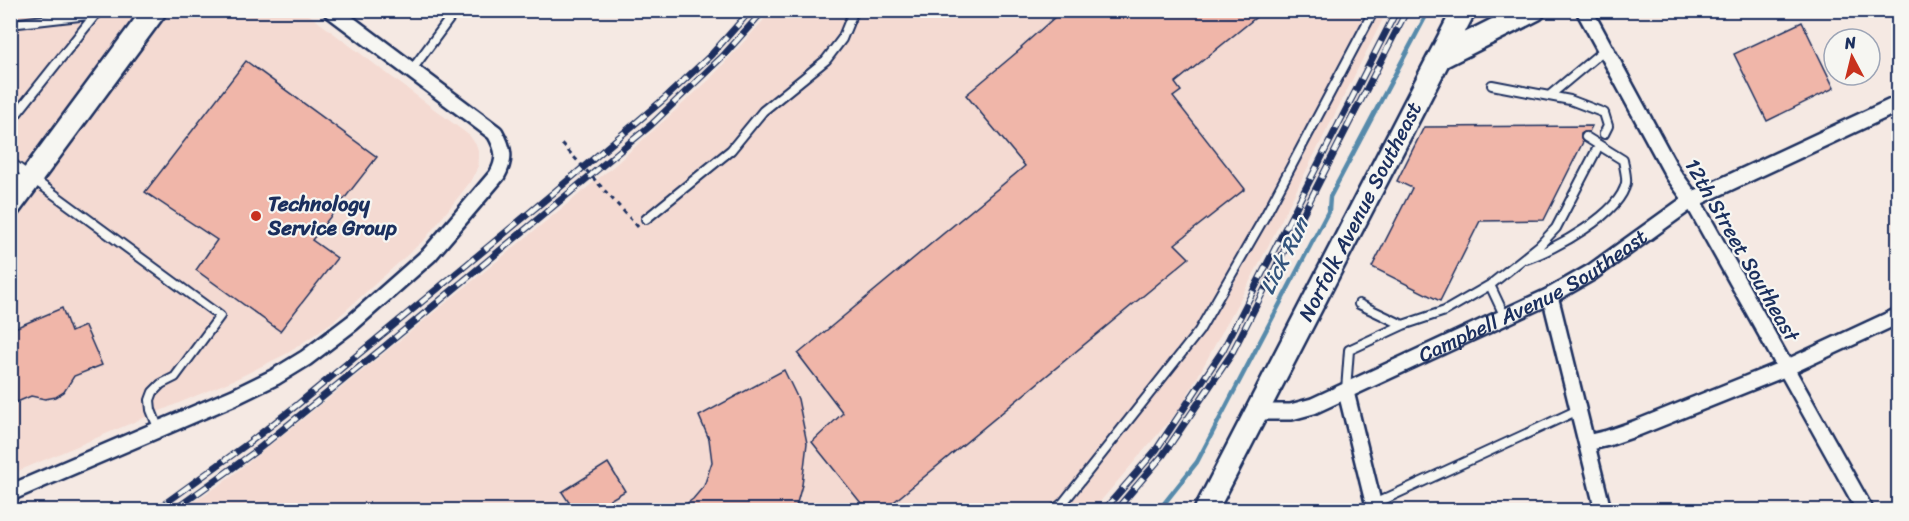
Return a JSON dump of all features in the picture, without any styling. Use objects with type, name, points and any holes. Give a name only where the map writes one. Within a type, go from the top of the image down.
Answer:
[{"type":"street","points":[[10,206],[155,10]]},
{"type":"street","points":[[10,493],[159,430],[274,377],[306,358],[352,323],[429,255],[497,175],[504,155],[502,145],[495,133],[331,10]]},
{"type":"street","name":"Norfolk Avenue Southeast","points":[[1256,412],[1464,10]]},
{"type":"street","points":[[1441,57],[1534,10]]},
{"type":"street","name":"12th Street Southeast","points":[[1584,10],[1673,174],[1692,200],[1865,510]]},
{"type":"street","name":"Campbell Avenue Southeast","points":[[1256,412],[1291,412],[1314,406],[1550,296],[1592,272],[1692,200],[1899,104]]},
{"type":"street","points":[[1550,296],[1603,510]]},
{"type":"street","points":[[1587,442],[1608,438],[1637,428],[1786,368],[1899,316]]},
{"type":"street","points":[[1346,392],[1375,507]]},
{"type":"street","points":[[1206,510],[1256,412]]},
{"type":"lane","points":[[411,71],[456,10]]},
{"type":"lane","points":[[646,219],[731,150],[763,111],[826,60],[842,39],[854,10]]},
{"type":"lane","points":[[1054,510],[1063,502],[1199,331],[1265,216],[1374,10]]},
{"type":"lane","points":[[10,24],[98,12]]},
{"type":"lane","points":[[10,122],[98,12]]},
{"type":"lane","points":[[1549,96],[1604,50]]},
{"type":"lane","points":[[1492,85],[1570,100],[1604,112],[1608,126],[1604,134]]},
{"type":"lane","points":[[1519,262],[1545,254],[1605,215],[1621,196],[1627,181],[1623,160],[1586,137]]},
{"type":"lane","points":[[1346,392],[1349,350],[1403,325],[1445,311],[1490,285],[1539,246],[1556,228],[1596,151]]},
{"type":"lane","points":[[10,162],[220,316],[175,377],[161,384],[153,392],[150,400],[151,410],[159,430]]},
{"type":"lane","points":[[1490,285],[1504,317]]},
{"type":"lane","points":[[1359,304],[1403,325]]},
{"type":"lane","points":[[1375,507],[1578,410]]},
{"type":"path","points":[[562,144],[640,229]]},
{"type":"shaded area","points":[[11,11],[304,11],[470,136],[479,154],[478,167],[471,181],[425,239],[334,321],[288,353],[238,378],[11,474]]},
{"type":"shaded area","points":[[772,11],[1387,11],[1257,268],[1181,407],[1093,510],[180,510],[221,484],[615,165],[709,80]]},
{"type":"building","points":[[1063,10],[1265,10],[1175,83],[1181,91],[1173,97],[1245,189],[1175,244],[1189,258],[884,510],[871,510],[861,503],[812,442],[843,413],[798,354],[1025,166],[966,95]]},
{"type":"building","points":[[1802,22],[1822,63],[1822,87],[1834,88],[1767,121],[1734,54]]},
{"type":"building","name":"Technology Service Group","points":[[246,61],[377,157],[312,240],[337,258],[280,331],[196,270],[217,240],[145,192]]},
{"type":"building","points":[[1592,126],[1589,132],[1581,134],[1583,142],[1544,220],[1480,221],[1440,301],[1372,267],[1412,188],[1397,181],[1424,127]]},
{"type":"building","points":[[62,308],[71,332],[85,326],[102,365],[74,376],[64,392],[56,397],[45,399],[31,396],[10,405],[10,330]]},
{"type":"building","points":[[784,370],[798,399],[807,443],[802,485],[795,510],[678,510],[693,499],[704,486],[712,462],[709,439],[699,416]]},
{"type":"building","points":[[608,463],[625,491],[593,510],[574,510],[562,492]]},
{"type":"waterway","name":"Lick Run","points":[[1159,510],[1197,462],[1329,210],[1330,197],[1429,10]]},
{"type":"railway","points":[[156,510],[297,405],[552,194],[664,99],[711,55],[751,10]]},
{"type":"railway","points":[[174,510],[256,451],[651,125],[723,56],[764,10]]},
{"type":"railway","points":[[1104,510],[1156,450],[1223,350],[1397,10]]},
{"type":"railway","points":[[1116,510],[1163,455],[1231,355],[1407,10]]},
{"type":"place","name":"Technology Service Group","points":[[256,216]]}]
